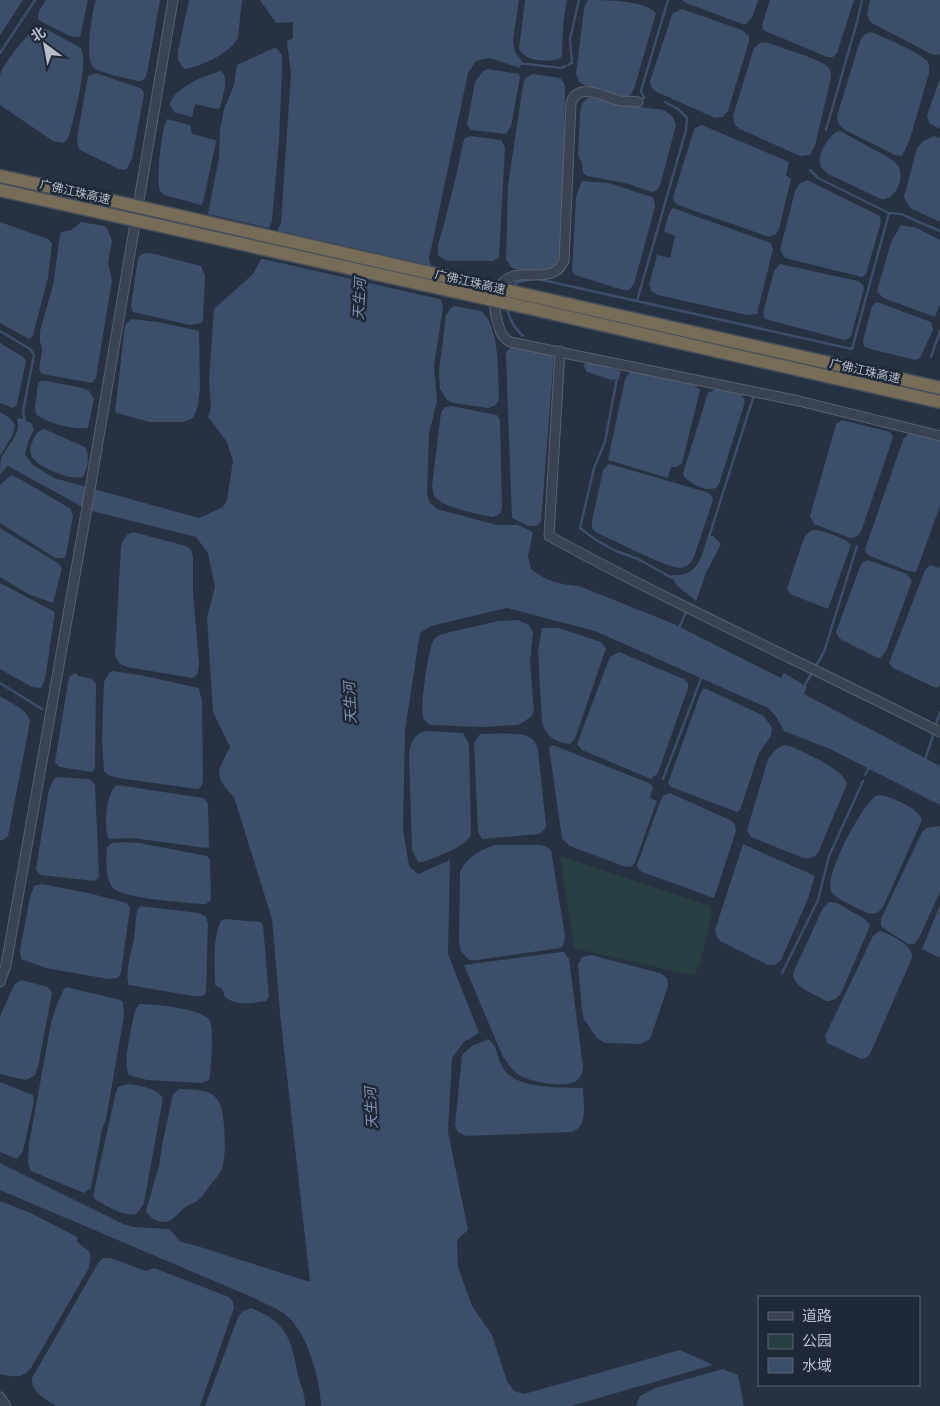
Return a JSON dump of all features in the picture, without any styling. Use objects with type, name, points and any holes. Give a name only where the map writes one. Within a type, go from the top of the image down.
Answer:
[{"type":"highway","name":"广佛江珠高速","points":[[0,176],[940,402]]},
{"type":"highway","name":"广佛江珠高速","points":[[0,190],[940,388]]},
{"type":"street","points":[[0,982],[6,965],[86,513],[173,0]]},
{"type":"street","points":[[638,102],[621,100],[587,91],[577,93],[573,98],[571,103],[566,255],[561,268],[549,274],[517,275],[501,284],[495,294],[494,311],[504,338],[510,342],[799,401],[940,436]]},
{"type":"street","points":[[560,351],[549,536],[601,565],[704,617],[940,732]]},
{"type":"street","points":[[0,1397],[6,1406]]},
{"type":"green space","points":[[560,856],[710,906],[712,914],[700,964],[694,976],[574,948]]},
{"type":"water","points":[[0,0],[23,0],[0,35]]},
{"type":"water","points":[[46,0],[88,0],[80,37],[72,37],[38,19],[39,11]]},
{"type":"water","points":[[96,0],[160,0],[147,73],[143,80],[138,81],[102,72],[94,68],[91,63],[89,46]]},
{"type":"water","points":[[189,0],[242,0],[238,38],[234,44],[214,58],[184,69],[178,60],[178,51]]},
{"type":"water","name":"天生河","points":[[260,0],[519,0],[513,40],[515,52],[522,61],[520,68],[490,58],[476,61],[468,73],[429,259],[443,307],[434,366],[437,401],[429,434],[427,495],[430,503],[437,509],[497,525],[518,525],[533,532],[528,556],[531,569],[542,577],[566,585],[579,586],[674,624],[781,678],[784,673],[807,687],[804,694],[940,766],[940,805],[830,749],[784,731],[777,718],[768,708],[595,631],[507,608],[431,626],[420,633],[405,730],[403,829],[409,866],[418,874],[450,860],[448,954],[479,1033],[464,1042],[452,1058],[448,1132],[468,1230],[457,1240],[458,1267],[472,1306],[492,1335],[507,1381],[514,1391],[524,1394],[680,1350],[713,1365],[571,1406],[321,1406],[318,1383],[307,1346],[295,1325],[281,1311],[0,1190],[0,1163],[123,1224],[134,1227],[169,1229],[181,1242],[310,1282],[280,1013],[272,919],[234,797],[223,784],[219,774],[222,762],[230,747],[213,712],[207,617],[215,587],[208,553],[196,537],[88,510],[8,466],[0,475],[1,459],[15,435],[18,425],[17,419],[20,418],[31,423],[34,429],[25,455],[33,465],[54,478],[199,518],[223,507],[227,500],[233,461],[227,442],[208,417],[211,407],[209,381],[214,309],[253,274],[281,223],[291,73],[287,41],[293,38],[293,22],[276,23]]},
{"type":"water","points":[[525,0],[567,0],[563,25],[562,56],[559,59],[548,61],[536,60],[526,56],[519,48]]},
{"type":"water","points":[[588,0],[634,3],[643,5],[656,13],[634,89],[627,97],[579,82],[576,74],[584,8]]},
{"type":"water","points":[[682,0],[758,0],[752,18],[746,24],[742,24]]},
{"type":"water","points":[[770,0],[854,0],[837,53],[833,57],[827,57],[763,30],[762,25]]},
{"type":"water","points":[[870,0],[940,0],[940,54],[931,54],[870,22],[867,14]]},
{"type":"water","points":[[682,9],[742,30],[749,36],[728,111],[723,117],[715,118],[659,93],[651,85],[650,81],[673,13]]},
{"type":"water","points":[[36,28],[46,29],[81,48],[83,55],[82,76],[70,133],[67,140],[63,143],[53,141],[0,105],[0,76],[2,71],[15,50]]},
{"type":"water","points":[[870,32],[923,57],[929,64],[929,73],[910,139],[902,156],[895,155],[845,130],[838,121],[837,116],[860,41],[863,36]]},
{"type":"water","points":[[766,42],[817,60],[828,67],[830,71],[831,78],[815,146],[810,155],[800,156],[735,125],[733,116],[754,48],[760,43]]},
{"type":"water","points":[[274,48],[282,55],[282,72],[279,141],[272,221],[269,228],[208,214],[219,157],[220,130],[224,109],[234,85],[237,65]]},
{"type":"water","points":[[488,69],[519,74],[520,78],[511,126],[506,134],[471,130],[467,125],[475,82],[483,71]]},
{"type":"water","points":[[221,71],[224,74],[225,83],[220,108],[195,104],[192,117],[174,112],[170,105],[177,93],[199,79]]},
{"type":"water","points":[[96,73],[140,88],[143,91],[144,95],[132,159],[126,170],[119,169],[80,150],[78,146],[77,138],[88,76]]},
{"type":"water","points":[[532,74],[560,78],[565,87],[562,255],[554,266],[543,271],[515,269],[511,267],[506,259],[508,185],[523,85],[525,79]]},
{"type":"water","points":[[940,79],[940,129],[929,123],[927,115]]},
{"type":"water","points":[[589,97],[616,104],[664,110],[673,117],[676,125],[660,186],[657,190],[652,192],[625,183],[587,176],[583,173],[578,155],[580,114],[582,103]]},
{"type":"water","points":[[167,119],[190,125],[192,134],[215,140],[216,142],[201,205],[164,195],[159,188],[160,153]]},
{"type":"water","points":[[702,125],[789,162],[786,175],[791,179],[779,229],[776,234],[769,237],[674,202],[673,197],[693,133],[695,128]]},
{"type":"water","points":[[840,131],[893,160],[901,175],[899,185],[894,194],[886,199],[881,199],[828,174],[822,169],[820,155],[822,150],[832,135]]},
{"type":"water","points":[[471,136],[501,140],[505,147],[499,257],[493,261],[446,261],[438,255],[438,245],[463,143],[465,138]]},
{"type":"water","points":[[934,136],[940,138],[940,222],[910,208],[904,197],[917,148],[923,141]]},
{"type":"water","points":[[807,180],[880,216],[881,222],[866,274],[862,277],[785,258],[780,250],[795,191],[799,184]]},
{"type":"water","points":[[582,181],[609,183],[652,197],[654,200],[655,207],[634,284],[629,290],[623,290],[575,275],[572,271],[576,197]]},
{"type":"water","points":[[673,208],[771,243],[773,249],[757,314],[747,315],[658,295],[651,291],[649,285],[657,255],[670,258],[675,236],[664,231],[669,213]]},
{"type":"water","points":[[0,222],[48,239],[52,243],[48,278],[33,336],[29,339],[0,323]]},
{"type":"water","points":[[81,222],[104,226],[107,228],[112,240],[108,263],[112,280],[96,378],[92,383],[42,374],[39,370],[42,350],[40,331],[53,285],[60,235],[62,232],[71,230]]},
{"type":"water","points":[[901,225],[917,228],[940,240],[940,304],[935,317],[883,298],[877,291],[891,242]]},
{"type":"water","points":[[146,253],[201,266],[205,276],[203,320],[201,323],[190,325],[133,312],[131,306],[138,258]]},
{"type":"water","points":[[780,264],[858,281],[863,285],[864,289],[851,336],[848,339],[844,340],[765,319],[763,313],[774,271]]},
{"type":"water","points":[[877,302],[931,322],[933,330],[920,358],[915,360],[864,346],[863,341],[872,306]]},
{"type":"water","points":[[454,306],[481,311],[492,327],[497,351],[499,399],[495,405],[488,408],[453,403],[447,400],[440,389],[439,371],[446,315]]},
{"type":"water","points":[[131,319],[158,322],[199,331],[200,388],[198,406],[193,418],[183,422],[149,422],[115,411],[125,325]]},
{"type":"water","points":[[0,343],[23,357],[26,361],[17,404],[13,408],[0,403]]},
{"type":"water","points":[[512,347],[554,355],[541,522],[534,526],[512,518],[506,352]]},
{"type":"water","points":[[589,362],[621,371],[619,379],[612,380],[587,372],[583,365]]},
{"type":"water","points":[[634,371],[694,385],[700,390],[682,463],[677,467],[671,467],[668,478],[608,460],[625,379],[630,372]]},
{"type":"water","points":[[40,381],[83,388],[89,391],[94,399],[88,428],[61,425],[36,414],[35,407]]},
{"type":"water","points":[[716,389],[738,393],[744,398],[745,402],[719,484],[716,488],[707,489],[691,482],[684,477],[683,473],[708,393]]},
{"type":"water","points":[[451,406],[497,415],[500,420],[502,506],[500,514],[497,516],[492,517],[453,507],[439,501],[434,496],[432,486],[441,412],[445,407]]},
{"type":"water","points":[[0,412],[10,418],[15,425],[13,434],[0,456]]},
{"type":"water","points":[[842,420],[890,432],[893,437],[862,529],[858,536],[852,538],[814,524],[810,516],[836,424]]},
{"type":"water","points":[[44,429],[85,447],[88,454],[88,462],[83,477],[71,477],[54,472],[34,460],[30,449],[37,433]]},
{"type":"water","points":[[914,433],[940,439],[940,506],[916,572],[908,571],[870,556],[866,553],[865,549],[903,440],[908,434]]},
{"type":"water","points":[[610,464],[711,495],[713,500],[694,557],[689,565],[682,568],[666,564],[597,533],[592,528],[603,470]]},
{"type":"water","points":[[11,475],[71,509],[73,516],[64,558],[55,558],[0,523],[0,485]]},
{"type":"water","points":[[0,528],[58,563],[62,568],[53,603],[28,594],[0,577]]},
{"type":"water","points":[[813,530],[834,535],[851,545],[828,609],[790,594],[787,588],[804,538]]},
{"type":"water","points":[[133,532],[186,546],[191,550],[193,556],[193,592],[199,664],[198,673],[192,678],[127,667],[120,664],[117,659],[115,654],[121,546],[126,535]]},
{"type":"water","points":[[708,535],[713,536],[721,544],[706,573],[696,601],[677,586],[671,575],[680,575],[693,569],[701,558]]},
{"type":"water","points":[[868,560],[907,574],[912,581],[886,651],[878,658],[842,640],[836,632],[860,567],[862,563]]},
{"type":"water","points":[[930,565],[940,568],[940,685],[936,688],[893,668],[889,663],[925,570]]},
{"type":"water","points":[[0,583],[55,612],[45,680],[41,688],[32,687],[0,669]]},
{"type":"water","points":[[518,620],[529,625],[533,632],[530,662],[534,711],[531,717],[518,725],[481,727],[430,725],[427,723],[423,718],[422,710],[429,656],[435,638],[442,634],[498,621]]},
{"type":"water","points":[[542,628],[559,628],[601,642],[606,648],[575,739],[570,744],[553,738],[542,723],[538,652]]},
{"type":"water","points":[[619,652],[684,679],[688,683],[688,688],[658,773],[651,779],[582,750],[577,744],[610,657]]},
{"type":"water","points":[[113,671],[199,688],[202,702],[203,782],[200,788],[118,778],[108,775],[104,771],[102,740],[104,682],[109,673]]},
{"type":"water","points":[[75,673],[92,679],[96,684],[95,766],[92,772],[59,767],[55,762],[69,677]]},
{"type":"water","points":[[703,689],[707,689],[764,716],[772,728],[771,736],[759,753],[740,810],[737,812],[671,787],[668,783]]},
{"type":"water","points":[[0,696],[22,710],[30,722],[8,836],[3,840],[0,840]]},
{"type":"water","points":[[427,731],[463,733],[469,744],[471,834],[469,839],[458,847],[423,862],[418,862],[412,850],[409,754],[416,736]]},
{"type":"water","points":[[480,734],[522,735],[528,736],[535,742],[538,750],[546,825],[545,829],[539,834],[482,839],[478,832],[474,743]]},
{"type":"water","points":[[553,745],[649,783],[653,787],[650,798],[657,801],[632,866],[626,867],[570,846],[562,839],[549,747]]},
{"type":"water","points":[[786,745],[832,767],[844,778],[847,784],[818,853],[810,858],[803,858],[751,837],[747,830],[768,759],[776,750]]},
{"type":"water","points":[[58,777],[87,779],[91,780],[95,785],[99,877],[95,881],[40,875],[36,869],[49,789],[54,779]]},
{"type":"water","points":[[117,785],[204,798],[208,804],[209,847],[133,838],[109,839],[106,827],[108,802],[113,789]]},
{"type":"water","points":[[670,793],[735,824],[736,831],[714,898],[638,869],[637,865],[660,802],[663,796]]},
{"type":"water","points":[[877,795],[889,797],[903,803],[916,811],[922,820],[884,905],[877,912],[871,914],[833,894],[831,882],[846,840],[863,811]]},
{"type":"water","points":[[940,826],[940,892],[919,938],[914,944],[908,944],[883,928],[881,926],[881,919],[922,832],[926,828]]},
{"type":"water","points":[[127,842],[207,856],[210,860],[211,900],[206,904],[201,904],[154,899],[129,895],[113,888],[107,874],[107,847],[112,843]]},
{"type":"water","points":[[743,844],[815,876],[807,901],[781,960],[775,965],[768,965],[720,941],[716,935],[715,930]]},
{"type":"water","points":[[496,845],[541,845],[551,850],[565,936],[563,946],[560,948],[477,960],[469,960],[461,951],[459,943],[460,873],[474,855]]},
{"type":"water","points":[[42,884],[127,903],[130,908],[121,973],[118,978],[108,979],[46,968],[21,959],[20,950],[30,897],[34,886]]},
{"type":"water","points":[[829,902],[837,903],[863,918],[870,926],[841,993],[835,999],[826,1001],[801,987],[794,978],[793,973],[823,908]]},
{"type":"water","points":[[940,905],[940,958],[922,949]]},
{"type":"water","points":[[141,906],[199,913],[206,917],[208,924],[206,992],[203,996],[192,996],[129,985],[128,968],[137,910]]},
{"type":"water","points":[[225,919],[260,922],[263,925],[269,997],[266,1001],[255,1003],[234,1002],[224,996],[222,989],[215,985],[216,936],[221,921]]},
{"type":"water","points":[[881,931],[906,945],[912,958],[870,1054],[866,1058],[861,1059],[827,1043],[825,1036],[873,936]]},
{"type":"water","points":[[564,952],[569,959],[583,1067],[580,1077],[576,1081],[556,1084],[524,1078],[510,1067],[503,1057],[464,965]]},
{"type":"water","points":[[591,955],[660,973],[667,978],[668,986],[650,1039],[641,1044],[605,1043],[597,1038],[584,1019],[578,965],[582,957]]},
{"type":"water","points":[[21,980],[48,987],[52,993],[38,1067],[35,1075],[26,1080],[0,1074],[0,1016],[14,985]]},
{"type":"water","points":[[66,987],[123,1002],[124,1016],[106,1119],[102,1130],[91,1188],[84,1193],[31,1171],[28,1164],[29,1144],[51,1023]]},
{"type":"water","points":[[139,1004],[188,1010],[206,1017],[210,1021],[212,1041],[209,1080],[202,1083],[147,1080],[129,1075],[127,1069],[128,1044],[135,1011]]},
{"type":"water","points":[[488,1039],[496,1049],[502,1066],[508,1074],[516,1079],[538,1086],[583,1088],[583,1120],[577,1129],[571,1132],[466,1136],[458,1132],[455,1126],[462,1055],[472,1046]]},
{"type":"water","points":[[0,1082],[33,1095],[34,1101],[23,1151],[17,1159],[0,1152]]},
{"type":"water","points":[[128,1084],[152,1089],[163,1098],[144,1203],[137,1213],[133,1214],[116,1211],[96,1200],[93,1196],[115,1096],[118,1087]]},
{"type":"water","points":[[179,1089],[207,1092],[217,1099],[223,1114],[224,1158],[220,1173],[200,1198],[183,1209],[170,1221],[160,1222],[146,1211],[159,1166],[173,1094]]},
{"type":"water","points":[[0,1201],[31,1213],[77,1237],[77,1242],[88,1250],[90,1254],[89,1268],[31,1368],[21,1376],[0,1374]]},
{"type":"water","points":[[103,1258],[110,1258],[146,1271],[154,1268],[229,1297],[233,1302],[234,1308],[200,1406],[56,1406],[36,1391],[32,1378],[98,1263]]},
{"type":"water","points":[[251,1308],[273,1319],[286,1334],[304,1393],[305,1406],[205,1406],[238,1317],[242,1312]]},
{"type":"water","points":[[723,1369],[738,1375],[744,1406],[636,1406],[640,1396],[655,1388]]},
{"type":"pier","points":[[275,230],[433,266],[444,300],[259,258]]},
{"type":"waterway","points":[[0,53],[35,0]]},
{"type":"waterway","points":[[568,65],[572,63],[570,39],[579,0]]},
{"type":"waterway","points":[[644,98],[641,91],[668,0]]},
{"type":"waterway","points":[[826,130],[862,0]]},
{"type":"waterway","points":[[518,63],[562,68],[565,66]]},
{"type":"waterway","points":[[637,301],[686,130],[687,118],[678,109],[665,102]]},
{"type":"waterway","points":[[810,170],[818,178],[889,213],[901,214],[940,231]]},
{"type":"waterway","points":[[538,279],[852,349],[889,213]]},
{"type":"waterway","points":[[511,288],[517,282],[533,279]]},
{"type":"waterway","points":[[507,307],[512,323],[523,336]]},
{"type":"waterway","points":[[0,331],[30,349],[34,355],[23,411],[25,422]]},
{"type":"waterway","points":[[931,357],[940,331]]},
{"type":"waterway","points":[[617,378],[605,442],[594,468],[580,528],[616,551],[638,559],[674,579]]},
{"type":"waterway","points":[[709,537],[753,398]]},
{"type":"waterway","points":[[803,688],[824,652],[857,546]]},
{"type":"waterway","points":[[678,630],[687,610]]},
{"type":"waterway","points":[[663,779],[702,676]]},
{"type":"waterway","points":[[0,683],[42,709]]},
{"type":"waterway","points":[[935,727],[940,712]]},
{"type":"waterway","points":[[925,760],[934,732]]},
{"type":"waterway","points":[[865,775],[869,768]]},
{"type":"waterway","points":[[782,973],[818,900],[829,856],[863,781]]}]
